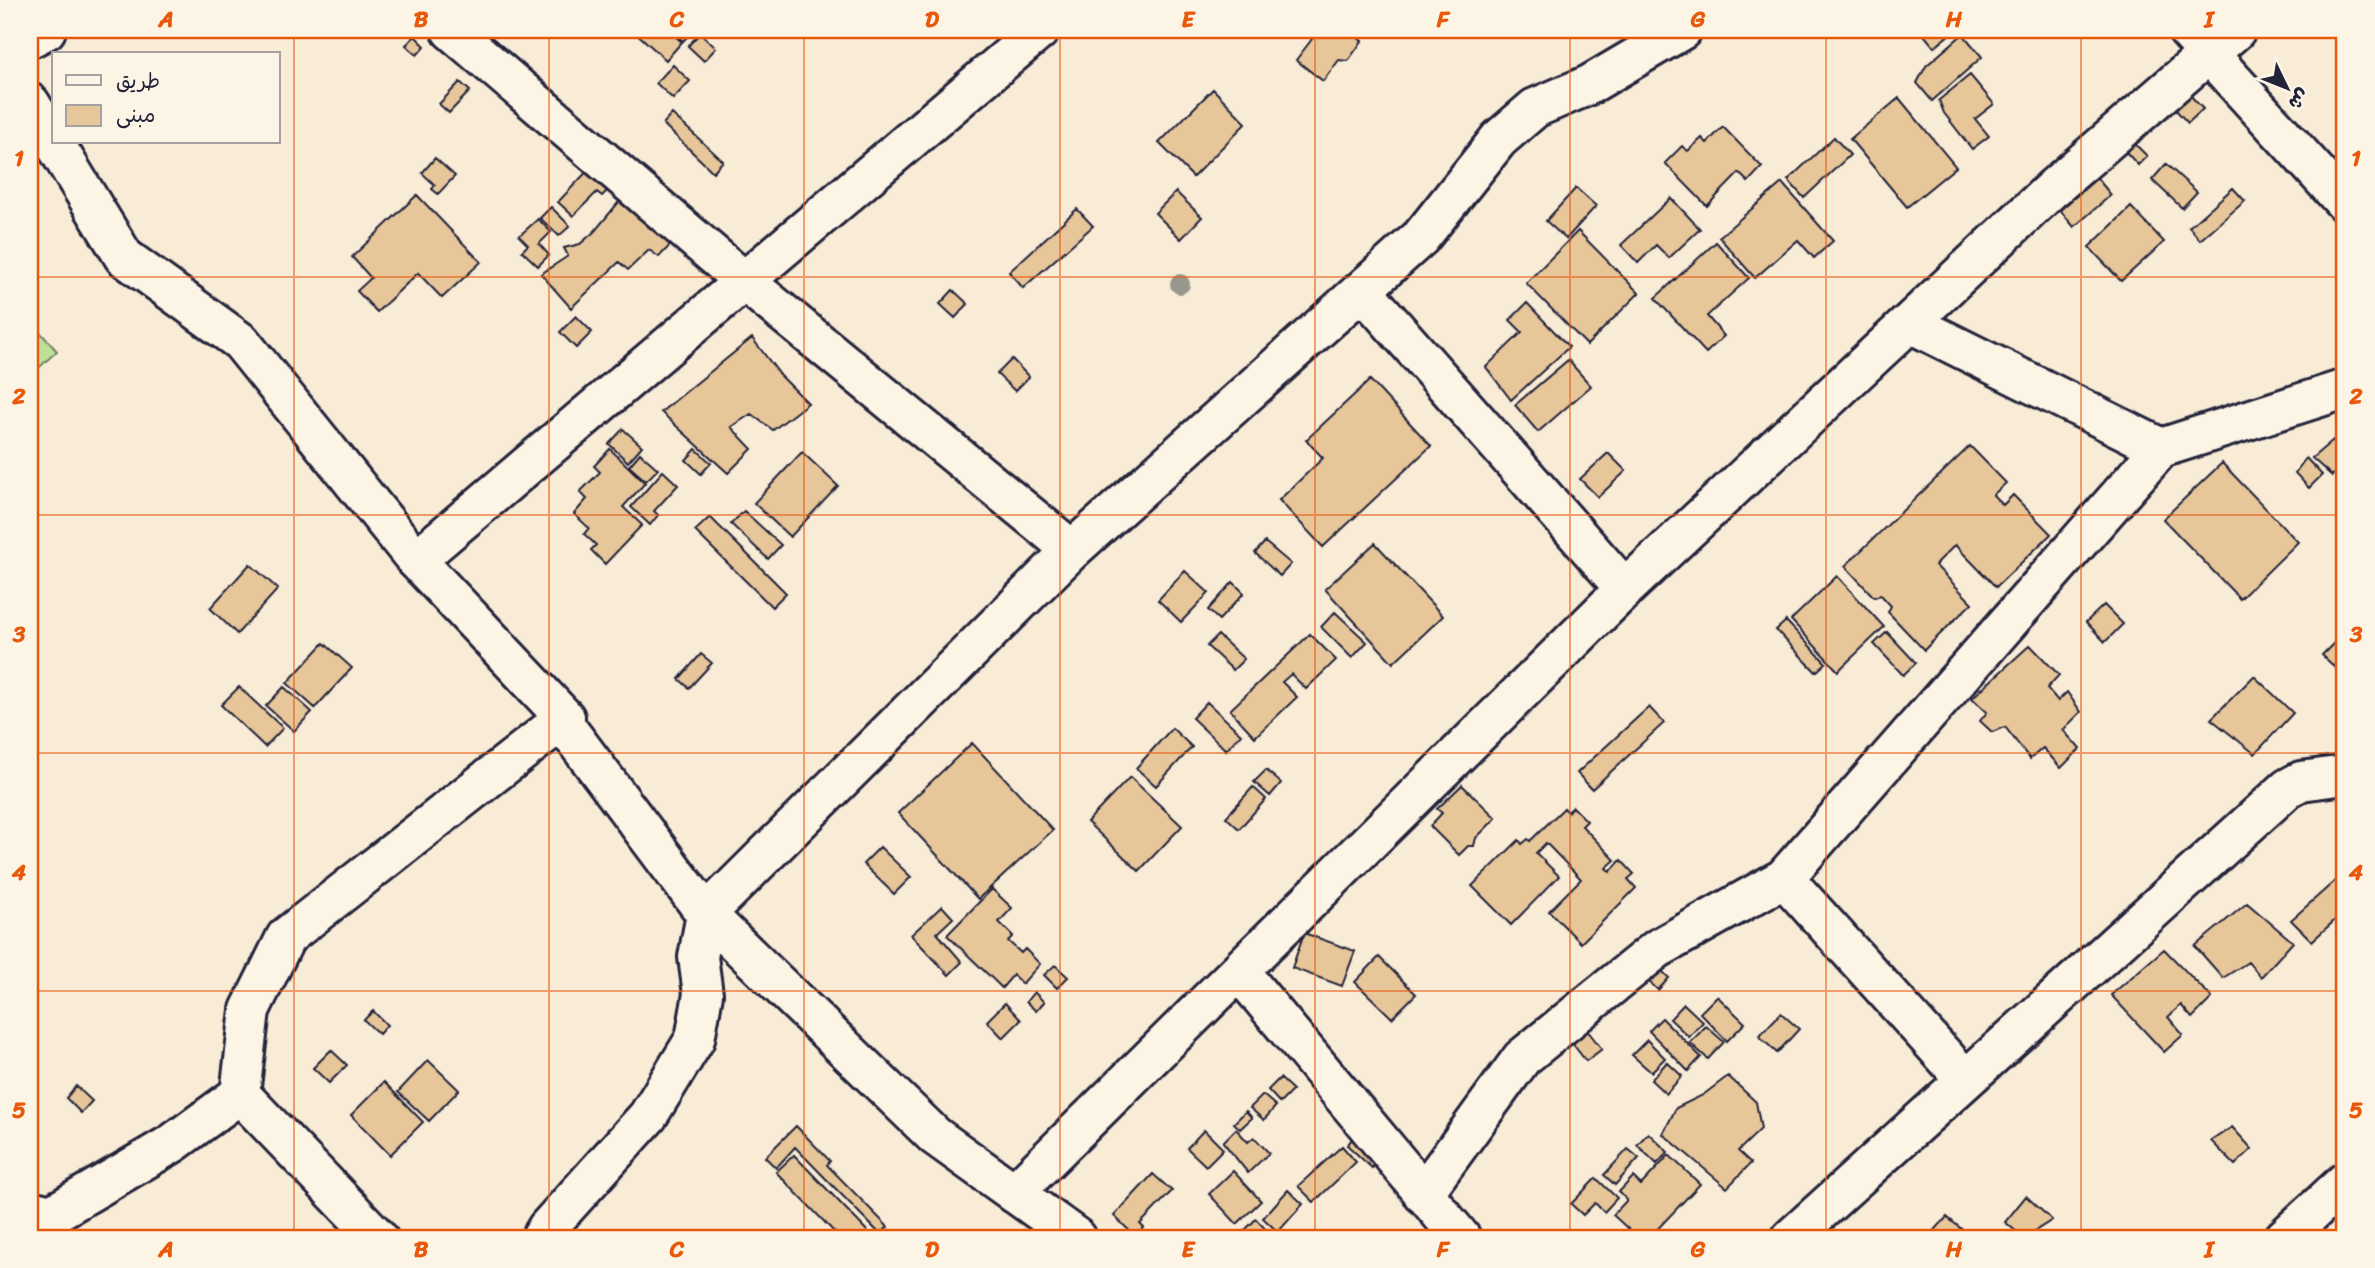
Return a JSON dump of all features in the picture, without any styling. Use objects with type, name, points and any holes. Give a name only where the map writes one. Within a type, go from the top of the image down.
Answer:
[{"type":"street","points":[[30,38],[46,30]]},
{"type":"street","points":[[451,30],[744,281],[1072,550]]},
{"type":"street","points":[[416,560],[1040,30]]},
{"type":"street","points":[[541,1238],[648,1116],[695,1039],[704,994],[698,957],[706,914],[1072,550],[1421,237],[1499,139],[1535,108],[1588,85],[1682,30]]},
{"type":"street","points":[[1014,1193],[1625,589],[2052,190],[2197,42],[2236,30]]},
{"type":"street","points":[[2197,42],[2345,203]]},
{"type":"street","points":[[30,103],[52,139]]},
{"type":"street","points":[[55,144],[124,257],[240,342],[416,560],[565,718]]},
{"type":"street","points":[[1362,290],[1625,589]]},
{"type":"street","points":[[1910,323],[2161,448]]},
{"type":"street","points":[[1423,1194],[1522,1058],[1657,949],[1784,878],[2161,448],[2345,389]]},
{"type":"street","points":[[565,718],[562,722],[706,914],[935,1136],[1077,1238]]},
{"type":"street","points":[[30,1210],[51,1215],[173,1143],[240,1094],[250,1010],[286,937],[565,718]]},
{"type":"street","points":[[1791,1238],[2288,788],[2301,781],[2345,775]]},
{"type":"street","points":[[1784,878],[1965,1079]]},
{"type":"street","points":[[1239,971],[1461,1238]]},
{"type":"street","points":[[240,1094],[378,1238]]},
{"type":"street","points":[[2284,1238],[2345,1182]]},
{"type":"green space","points":[[30,321],[57,351],[30,376]]},
{"type":"building","points":[[633,30],[668,30],[682,42],[666,60]]},
{"type":"building","points":[[671,30],[694,30],[683,41]]},
{"type":"building","points":[[1300,30],[1348,30],[1362,41],[1348,61],[1339,60],[1323,81],[1296,60],[1312,39]]},
{"type":"building","points":[[1920,30],[1955,30],[1934,47]]},
{"type":"building","points":[[700,33],[716,48],[704,61],[688,46]]},
{"type":"building","points":[[1963,34],[1982,57],[1932,101],[1917,83],[1926,66]]},
{"type":"building","points":[[415,36],[425,46],[417,55],[406,45]]},
{"type":"building","points":[[673,65],[690,81],[673,99],[656,83]]},
{"type":"building","points":[[1970,75],[1994,104],[1975,119],[1989,136],[1972,149],[1944,113],[1939,100]]},
{"type":"building","points":[[460,82],[470,91],[449,113],[439,104]]},
{"type":"building","points":[[1213,89],[1246,123],[1193,177],[1159,143]]},
{"type":"building","points":[[2187,92],[2203,109],[2188,123],[2173,107]]},
{"type":"building","points":[[1899,98],[1956,167],[1907,207],[1850,139]]},
{"type":"building","points":[[672,114],[723,161],[713,172],[663,124]]},
{"type":"building","points":[[1723,127],[1762,167],[1748,182],[1739,173],[1707,206],[1665,163],[1682,146],[1688,151],[1702,138],[1707,143]]},
{"type":"building","points":[[1834,137],[1850,155],[1804,198],[1788,180]]},
{"type":"building","points":[[2134,143],[2147,156],[2138,165],[2125,151]]},
{"type":"building","points":[[435,158],[455,176],[438,194],[432,189],[435,185],[422,173]]},
{"type":"building","points":[[595,163],[616,182],[602,196],[597,192],[573,216],[558,202]]},
{"type":"building","points":[[2166,164],[2197,192],[2182,208],[2152,180]]},
{"type":"building","points":[[2097,178],[2111,195],[2074,227],[2060,210]]},
{"type":"building","points":[[1782,183],[1833,241],[1814,258],[1798,240],[1755,278],[1719,237]]},
{"type":"building","points":[[1576,188],[1596,206],[1566,239],[1546,221]]},
{"type":"building","points":[[2233,188],[2245,201],[2200,240],[2189,227]]},
{"type":"building","points":[[628,191],[678,237],[659,257],[649,250],[628,270],[619,262],[571,308],[541,274],[568,256],[564,248],[580,244],[594,232]]},
{"type":"building","points":[[1176,192],[1202,217],[1181,239],[1155,213]]},
{"type":"building","points":[[417,195],[481,262],[442,298],[418,273],[377,312],[357,291],[371,278],[352,257]]},
{"type":"building","points":[[1671,198],[1700,229],[1669,258],[1656,245],[1638,263],[1621,245]]},
{"type":"building","points":[[551,207],[570,226],[559,236],[540,218]]},
{"type":"building","points":[[2131,207],[2164,242],[2121,281],[2089,247]]},
{"type":"building","points":[[1077,209],[1093,226],[1023,288],[1009,272]]},
{"type":"building","points":[[538,219],[551,232],[539,244],[549,255],[538,266],[522,251],[528,245],[519,236]]},
{"type":"building","points":[[1578,231],[1639,293],[1587,345],[1526,283]]},
{"type":"building","points":[[1716,242],[1749,278],[1707,316],[1724,336],[1706,353],[1655,298]]},
{"type":"building","points":[[953,290],[968,304],[955,318],[940,304]]},
{"type":"building","points":[[1527,303],[1569,347],[1511,400],[1486,367],[1522,332],[1510,320]]},
{"type":"building","points":[[576,316],[592,332],[576,348],[560,332]]},
{"type":"building","points":[[752,338],[781,376],[808,403],[773,430],[751,414],[731,427],[752,449],[728,473],[661,412]]},
{"type":"building","points":[[1012,359],[1029,377],[1015,391],[997,374]]},
{"type":"building","points":[[1568,360],[1591,386],[1538,432],[1515,405]]},
{"type":"building","points":[[1370,380],[1431,446],[1323,547],[1279,500],[1323,458],[1306,440]]},
{"type":"building","points":[[623,429],[642,446],[628,462],[609,444]]},
{"type":"building","points":[[2333,440],[2345,451],[2345,461],[2332,476],[2312,458]]},
{"type":"building","points":[[1970,446],[2006,483],[1993,495],[2003,505],[2013,495],[2051,534],[1996,587],[1955,545],[1935,565],[1972,603],[1924,650],[1888,612],[1891,606],[1881,595],[1874,597],[1845,566]]},
{"type":"building","points":[[610,449],[645,483],[623,507],[642,525],[605,564],[591,550],[596,545],[584,534],[589,528],[574,514],[587,499],[580,492],[600,472],[594,466]]},
{"type":"building","points":[[696,449],[711,463],[701,474],[686,460]]},
{"type":"building","points":[[802,452],[838,486],[790,537],[754,503]]},
{"type":"building","points":[[640,453],[658,469],[646,481],[629,466]]},
{"type":"building","points":[[1608,453],[1626,471],[1598,497],[1580,479]]},
{"type":"building","points":[[2306,458],[2322,475],[2309,488],[2295,473]]},
{"type":"building","points":[[2222,463],[2298,542],[2240,599],[2163,519]]},
{"type":"building","points":[[663,471],[678,485],[654,511],[658,515],[650,525],[631,507]]},
{"type":"building","points":[[744,511],[781,545],[768,559],[731,524]]},
{"type":"building","points":[[710,517],[786,593],[772,607],[695,531]]},
{"type":"building","points":[[1265,542],[1291,564],[1280,576],[1255,553]]},
{"type":"building","points":[[1375,543],[1443,616],[1393,663],[1325,589]]},
{"type":"building","points":[[250,564],[278,589],[237,634],[210,608]]},
{"type":"building","points":[[1185,571],[1209,593],[1181,622],[1158,600]]},
{"type":"building","points":[[1837,576],[1884,627],[1838,671],[1791,620]]},
{"type":"building","points":[[1233,582],[1244,593],[1219,620],[1208,610]]},
{"type":"building","points":[[2104,605],[2123,624],[2105,642],[2086,622]]},
{"type":"building","points":[[1335,612],[1367,642],[1352,658],[1321,627]]},
{"type":"building","points":[[1786,621],[1826,663],[1816,672],[1776,630]]},
{"type":"building","points":[[1887,632],[1916,663],[1903,675],[1874,644]]},
{"type":"building","points":[[2345,632],[2345,667],[2340,672],[2322,655]]},
{"type":"building","points":[[1310,634],[1336,660],[1306,689],[1291,674],[1282,682],[1297,697],[1255,737],[1230,710]]},
{"type":"building","points":[[1218,635],[1244,659],[1233,670],[1207,646]]},
{"type":"building","points":[[324,643],[352,668],[315,708],[287,683]]},
{"type":"building","points":[[2030,645],[2059,675],[2047,688],[2058,701],[2067,692],[2081,712],[2063,730],[2080,749],[2061,768],[2043,748],[2030,759],[2005,727],[1992,732],[1980,721],[1987,712],[1972,698]]},
{"type":"building","points":[[701,654],[712,663],[689,688],[679,679]]},
{"type":"building","points":[[2254,676],[2293,713],[2255,754],[2211,719]]},
{"type":"building","points":[[239,687],[283,728],[265,747],[221,705]]},
{"type":"building","points":[[284,687],[312,712],[294,731],[266,706]]},
{"type":"building","points":[[1207,702],[1241,734],[1226,750],[1192,718]]},
{"type":"building","points":[[1649,707],[1664,723],[1592,789],[1577,773]]},
{"type":"building","points":[[1172,728],[1192,747],[1156,786],[1136,768]]},
{"type":"building","points":[[972,743],[1053,830],[978,899],[898,813]]},
{"type":"building","points":[[1266,770],[1281,783],[1270,796],[1254,782]]},
{"type":"building","points":[[1130,777],[1182,826],[1139,871],[1087,822]]},
{"type":"building","points":[[1462,785],[1496,818],[1476,838],[1474,846],[1468,846],[1459,855],[1430,826],[1442,813],[1437,809]]},
{"type":"building","points":[[1253,787],[1266,799],[1239,829],[1226,817]]},
{"type":"building","points":[[1573,807],[1587,821],[1582,826],[1615,860],[1606,868],[1610,872],[1621,860],[1634,874],[1628,879],[1636,888],[1581,943],[1549,911],[1581,879],[1546,843],[1536,853],[1559,876],[1511,925],[1472,886],[1519,840],[1522,844],[1528,839],[1530,841],[1564,808],[1568,812]]},
{"type":"building","points":[[880,847],[911,877],[894,894],[863,864]]},
{"type":"building","points":[[2345,872],[2345,911],[2312,941],[2291,920]]},
{"type":"building","points":[[992,889],[1012,908],[999,922],[1013,936],[1008,941],[1021,953],[1025,949],[1040,964],[1022,984],[1013,975],[1002,988],[947,935]]},
{"type":"building","points":[[2247,903],[2293,942],[2261,977],[2248,962],[2223,978],[2195,946]]},
{"type":"building","points":[[942,906],[953,918],[937,933],[962,962],[949,975],[911,935]]},
{"type":"building","points":[[1304,933],[1355,951],[1342,986],[1292,968]]},
{"type":"building","points":[[2164,949],[2212,998],[2192,1018],[2181,1005],[2168,1017],[2183,1035],[2164,1052],[2111,995]]},
{"type":"building","points":[[1379,957],[1416,994],[1392,1018],[1355,982]]},
{"type":"building","points":[[1055,965],[1068,977],[1057,988],[1044,975]]},
{"type":"building","points":[[1657,966],[1669,978],[1658,990],[1645,978]]},
{"type":"building","points":[[1034,992],[1044,1002],[1036,1011],[1026,1002]]},
{"type":"building","points":[[1717,996],[1745,1023],[1727,1041],[1700,1013]]},
{"type":"building","points":[[1005,1003],[1021,1020],[1003,1038],[987,1021]]},
{"type":"building","points":[[1684,1004],[1703,1022],[1689,1037],[1670,1019]]},
{"type":"building","points":[[373,1011],[387,1025],[379,1034],[364,1020]]},
{"type":"building","points":[[1781,1013],[1799,1029],[1777,1053],[1759,1036]]},
{"type":"building","points":[[1662,1018],[1701,1057],[1688,1071],[1649,1031]]},
{"type":"building","points":[[1706,1026],[1724,1042],[1708,1059],[1690,1043]]},
{"type":"building","points":[[1587,1030],[1602,1049],[1586,1061],[1572,1043]]},
{"type":"building","points":[[1647,1040],[1665,1058],[1651,1072],[1632,1055]]},
{"type":"building","points":[[331,1050],[347,1065],[329,1083],[313,1068]]},
{"type":"building","points":[[428,1060],[459,1090],[429,1121],[398,1092]]},
{"type":"building","points":[[1667,1062],[1682,1076],[1666,1094],[1651,1080]]},
{"type":"building","points":[[1728,1076],[1756,1102],[1761,1129],[1738,1151],[1751,1163],[1727,1188],[1663,1134],[1676,1108],[1703,1095]]},
{"type":"building","points":[[1280,1078],[1293,1090],[1280,1103],[1268,1090]]},
{"type":"building","points":[[384,1082],[423,1122],[390,1155],[351,1115]]},
{"type":"building","points":[[76,1086],[92,1101],[81,1113],[66,1098]]},
{"type":"building","points":[[1263,1095],[1276,1106],[1264,1120],[1250,1108]]},
{"type":"building","points":[[1246,1111],[1252,1118],[1240,1129],[1234,1123]]},
{"type":"building","points":[[796,1126],[830,1161],[827,1165],[888,1227],[880,1234],[795,1147],[776,1168],[765,1157]]},
{"type":"building","points":[[2232,1127],[2252,1149],[2235,1165],[2211,1141]]},
{"type":"building","points":[[1236,1129],[1248,1142],[1254,1137],[1269,1153],[1248,1173],[1223,1142]]},
{"type":"building","points":[[1204,1130],[1223,1149],[1206,1166],[1187,1148]]},
{"type":"building","points":[[1648,1133],[1668,1152],[1657,1164],[1637,1145]]},
{"type":"building","points":[[1354,1137],[1380,1160],[1372,1168],[1347,1145]]},
{"type":"building","points":[[1342,1146],[1356,1162],[1314,1202],[1298,1186]]},
{"type":"building","points":[[1628,1149],[1639,1158],[1615,1185],[1604,1175]]},
{"type":"building","points":[[794,1155],[871,1235],[867,1238],[840,1238],[776,1172]]},
{"type":"building","points":[[1669,1155],[1700,1184],[1649,1238],[1638,1238],[1613,1215],[1627,1200],[1619,1192],[1633,1177],[1641,1185]]},
{"type":"building","points":[[1233,1171],[1261,1201],[1237,1224],[1209,1194]]},
{"type":"building","points":[[1153,1174],[1172,1191],[1140,1224],[1144,1228],[1136,1237],[1114,1216]]},
{"type":"building","points":[[1596,1178],[1617,1198],[1604,1212],[1595,1203],[1583,1215],[1571,1204]]},
{"type":"building","points":[[1288,1190],[1303,1204],[1278,1232],[1263,1218]]},
{"type":"building","points":[[2026,1196],[2052,1220],[2024,1238],[2005,1222]]},
{"type":"building","points":[[1947,1217],[1972,1238],[1940,1238],[1935,1230]]},
{"type":"building","points":[[1256,1219],[1271,1235],[1268,1238],[1237,1238]]}]
